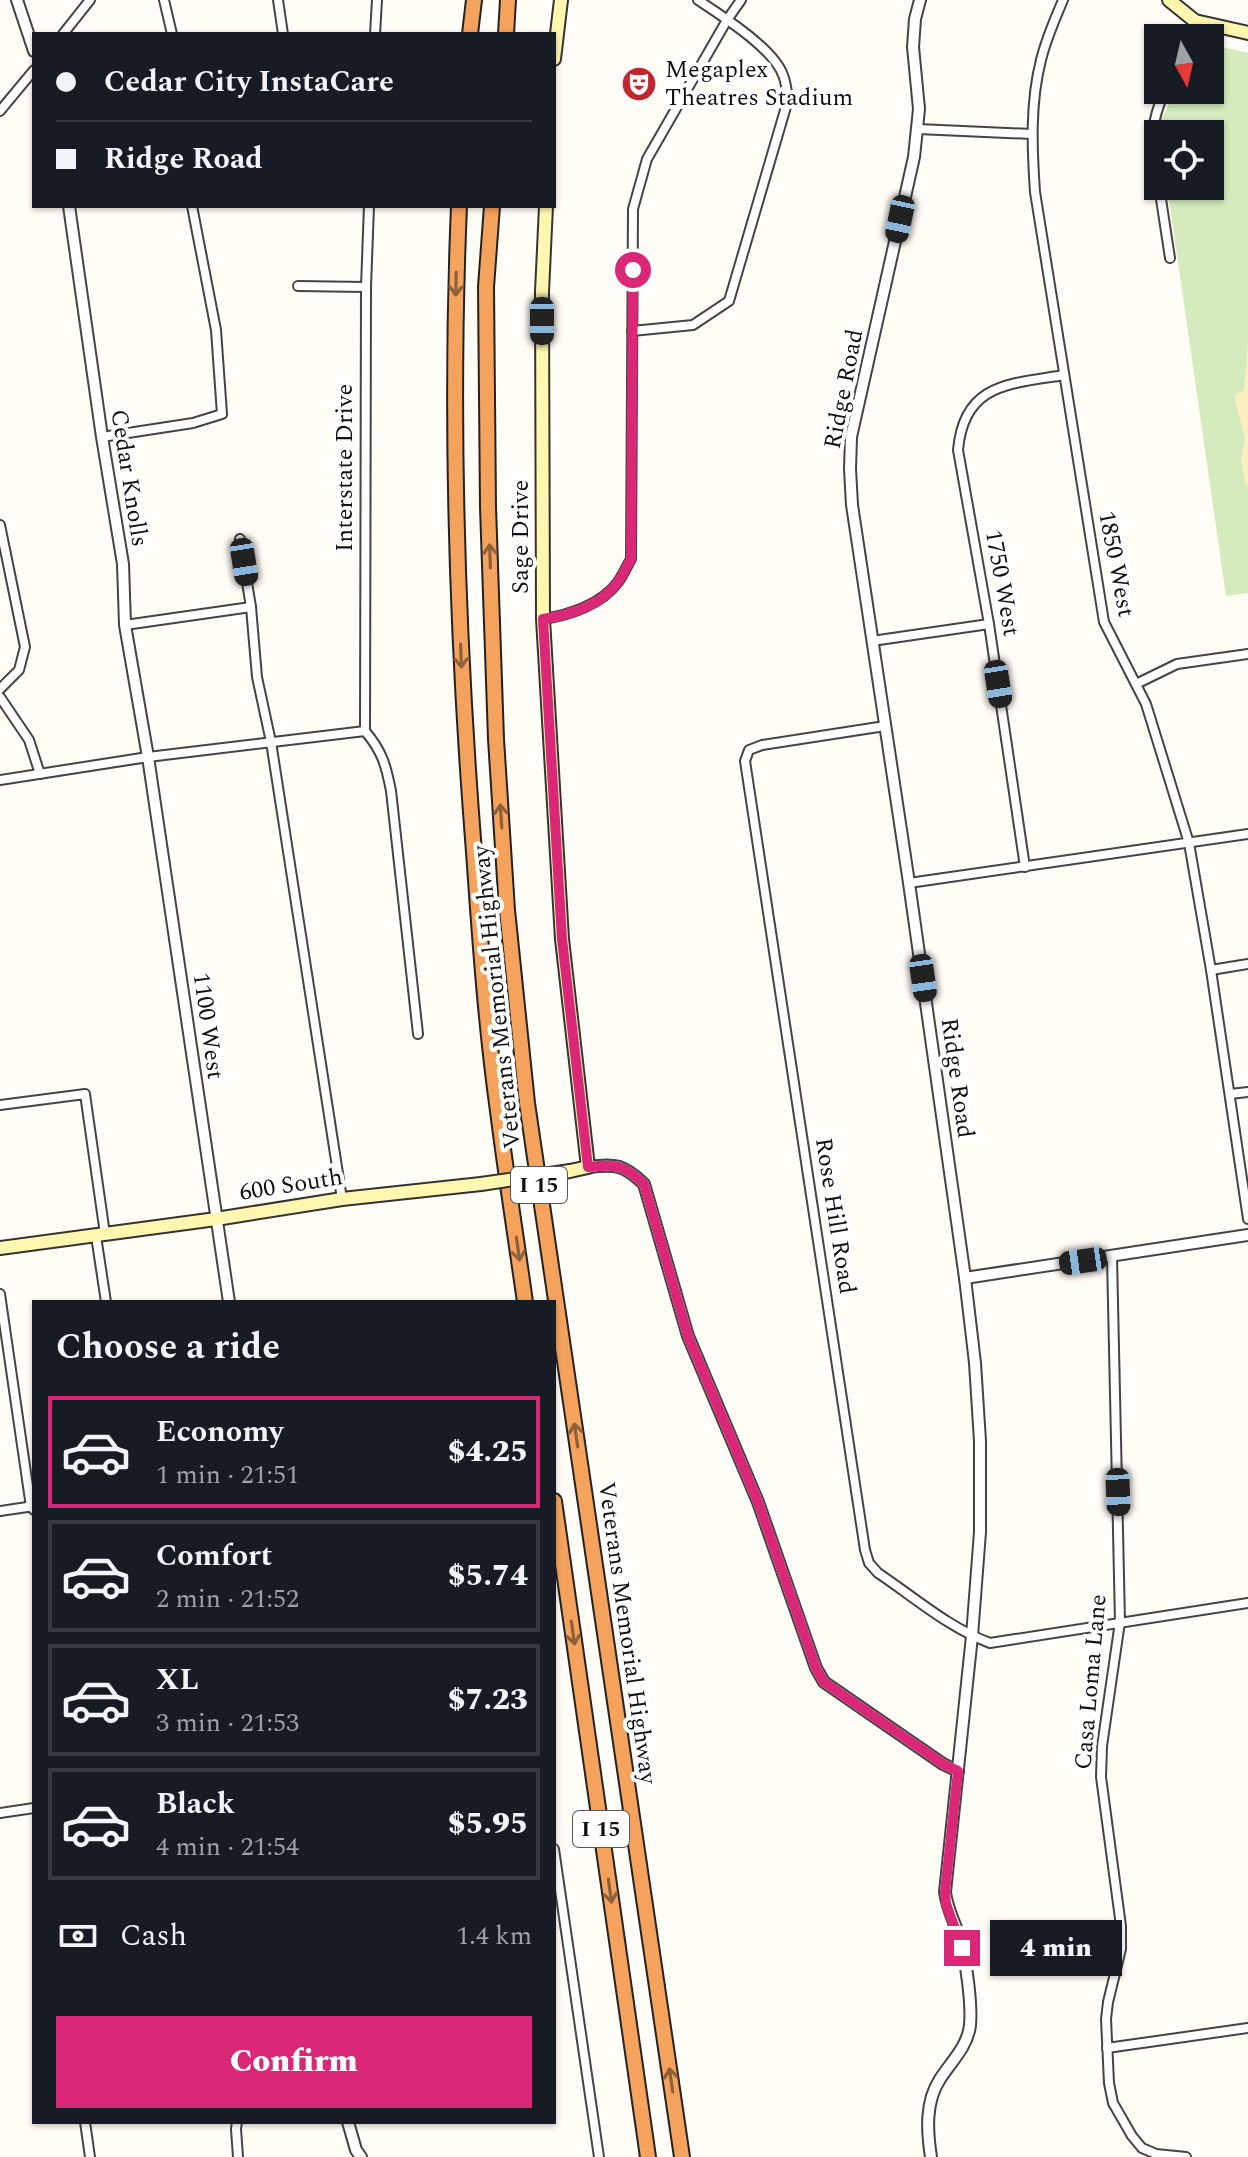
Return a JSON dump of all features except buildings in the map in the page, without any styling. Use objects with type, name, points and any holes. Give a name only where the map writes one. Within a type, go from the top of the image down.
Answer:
[{"type":"highway","points":[[463,32],[465,0]]},
{"type":"highway","points":[[470,32],[474,0]]},
{"type":"highway","points":[[506,32],[508,0]]},
{"type":"highway","name":"Veterans Memorial Highway","points":[[459,208],[455,360],[465,738],[497,1108],[525,1300]]},
{"type":"highway","name":"Veterans Memorial Highway","points":[[492,208],[486,287],[488,507],[496,739],[507,910],[527,1103],[556,1300]]},
{"type":"highway","name":"Veterans Memorial Highway","points":[[556,1300],[682,2157]]},
{"type":"highway","name":"I 15","points":[[556,1515],[648,2157]]},
{"type":"main road","points":[[556,42],[561,0]]},
{"type":"main road","points":[[1169,0],[1195,21],[1248,33]]},
{"type":"main road","name":"Sage Drive","points":[[546,208],[542,292],[543,619],[562,939],[588,1167]]},
{"type":"main road","name":"600 South","points":[[0,1248],[588,1167]]},
{"type":"street","points":[[17,0],[32,45]]},
{"type":"street","points":[[65,32],[90,0]]},
{"type":"street","points":[[164,0],[172,32]]},
{"type":"street","points":[[278,0],[283,32]]},
{"type":"street","points":[[375,32],[377,0]]},
{"type":"street","points":[[632,331],[693,325],[729,301],[788,100],[783,74],[772,56],[698,0]]},
{"type":"street","points":[[543,619],[567,615],[591,605],[618,583],[631,559],[633,209],[647,159],[741,0]]},
{"type":"street","name":"Ridge Road","points":[[920,0],[913,47],[918,85],[918,129],[851,437],[850,469],[852,505],[965,1278],[980,1441],[980,1532],[972,1636],[945,1892],[946,1904],[962,1948],[971,2011],[963,2046],[933,2093],[928,2115],[931,2157]]},
{"type":"street","name":"1850 West","points":[[1063,0],[1041,59],[1035,94],[1032,134],[1035,192],[1104,622],[1146,704],[1189,843],[1248,1219]]},
{"type":"street","points":[[0,111],[32,72]]},
{"type":"street","points":[[918,129],[1032,134]]},
{"type":"street","points":[[1161,200],[1170,258]]},
{"type":"street","name":"Cedar Knolls","points":[[69,208],[123,564],[125,625],[148,757]]},
{"type":"street","points":[[102,437],[193,423],[222,414],[216,330],[192,208]]},
{"type":"street","name":"Interstate Drive","points":[[365,731],[369,208]]},
{"type":"street","points":[[298,286],[366,287]]},
{"type":"street","name":"1750 West","points":[[1025,867],[989,624],[958,450],[960,430],[967,413],[979,399],[1012,384],[1064,375]]},
{"type":"street","points":[[0,525],[25,647],[19,670],[0,689]]},
{"type":"street","points":[[240,539],[251,607],[257,677],[271,742],[342,1199]]},
{"type":"street","points":[[125,625],[251,607]]},
{"type":"street","points":[[872,641],[989,624]]},
{"type":"street","points":[[1136,684],[1177,664],[1248,654]]},
{"type":"street","points":[[0,697],[29,740],[40,774]]},
{"type":"street","name":"Rose Hill Road","points":[[885,726],[762,745],[749,750],[745,761],[865,1550],[869,1563],[878,1573],[972,1636]]},
{"type":"street","points":[[0,780],[148,757],[365,731],[386,764],[391,791],[418,1034]]},
{"type":"street","name":"1100 West","points":[[148,757],[229,1300]]},
{"type":"street","points":[[909,883],[1248,834]]},
{"type":"street","points":[[1211,970],[1248,964]]},
{"type":"street","points":[[1230,1094],[1248,1092]]},
{"type":"street","points":[[0,1105],[85,1094],[106,1300]]},
{"type":"street","points":[[588,1167],[614,1164],[630,1171],[644,1184],[688,1336],[758,1502],[816,1668],[824,1682],[943,1764],[958,1771]]},
{"type":"street","points":[[965,1278],[1248,1235]]},
{"type":"street","name":"Casa Loma Lane","points":[[1112,1257],[1120,1622],[1102,1746],[1101,1777],[1121,1926],[1121,1949],[1107,2010],[1109,2083],[1113,2103],[1142,2148],[1156,2154],[1186,2157]]},
{"type":"street","points":[[0,1294],[32,1502]]},
{"type":"street","points":[[0,1511],[32,1508]]},
{"type":"street","points":[[972,1636],[990,1643],[1248,1603]]},
{"type":"street","points":[[0,1813],[32,1808]]},
{"type":"street","points":[[556,1863],[599,2157]]},
{"type":"street","points":[[1107,2048],[1248,2028]]},
{"type":"street","points":[[85,2124],[90,2157]]},
{"type":"street","points":[[237,2124],[238,2157]]},
{"type":"street","points":[[349,2124],[361,2157]]},
{"type":"green space","points":[[1224,47],[1248,53],[1248,593],[1226,596],[1169,200],[1224,200],[1224,120],[1161,120],[1169,104],[1224,104]]},
{"type":"sand","points":[[1248,339],[1248,487],[1241,461],[1245,438],[1234,396],[1244,390]]},
{"type":"place","name":"Megaplex Theatres Stadium","points":[[639,84]]},
{"type":"route","points":[[633,270],[631,559],[618,583],[591,605],[567,615],[543,619],[562,939],[588,1167],[614,1164],[630,1171],[644,1184],[688,1336],[758,1502],[816,1668],[824,1682],[943,1764],[958,1771],[945,1892],[946,1904],[962,1948]]}]
